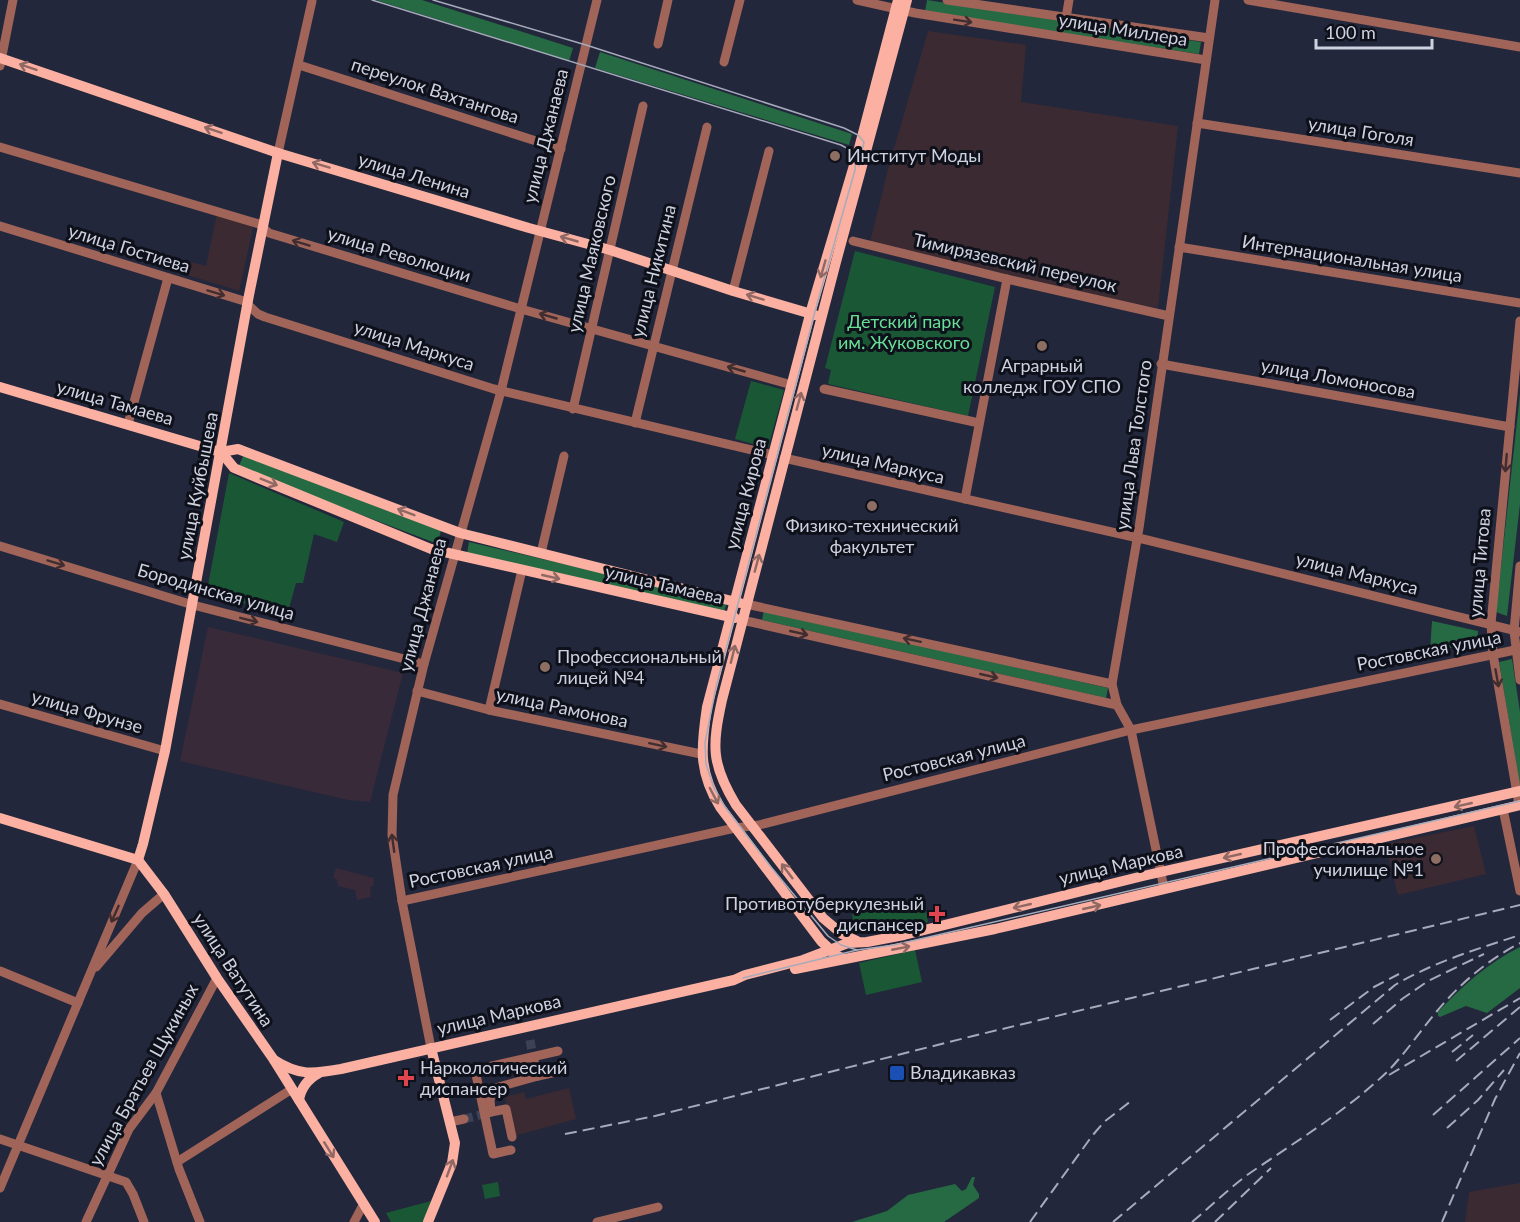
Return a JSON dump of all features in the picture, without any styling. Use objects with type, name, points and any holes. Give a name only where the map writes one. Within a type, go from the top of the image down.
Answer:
[{"type":"main road","name":"улица Кирова","points":[[844,959],[830,950],[813,931],[735,828],[711,793],[704,773],[701,754],[707,707],[736,619],[746,604],[779,456],[858,152],[902,5]]},
{"type":"main road","name":"улица Ленина","points":[[0,61],[278,153],[610,250],[733,291],[816,315]]},
{"type":"main road","name":"улица Куйбышева","points":[[138,861],[165,751],[278,153]]},
{"type":"main road","name":"улица Кирова","points":[[816,315],[792,385],[779,456],[735,601],[736,619],[714,740],[715,756],[726,789],[823,918],[842,934],[857,941]]},
{"type":"main road","name":"улица Тамаева","points":[[0,387],[221,452],[238,449],[460,533],[746,604]]},
{"type":"main road","name":"улица Тамаева","points":[[221,452],[234,468],[431,549],[736,619]]},
{"type":"main road","name":"улица Маркова","points":[[274,1060],[295,1072],[341,1069],[734,980],[857,941],[867,942],[903,935],[1160,872],[1518,792]]},
{"type":"main road","name":"улица Маркова","points":[[734,980],[745,981],[995,929],[1519,805]]},
{"type":"main road","points":[[0,818],[138,861]]},
{"type":"main road","name":"улица Ватутина","points":[[138,861],[164,894],[217,978],[274,1060],[375,1222]]},
{"type":"main road","points":[[803,960],[813,952],[815,946],[813,931]]},
{"type":"main road","name":"улица Джанаева","points":[[428,1222],[455,1153],[455,1143],[431,1048]]},
{"type":"main road","points":[[299,1100],[310,1078],[320,1072]]},
{"type":"street","points":[[0,61],[13,0]]},
{"type":"street","name":"улица Джанаева","points":[[431,1048],[402,901],[392,835],[391,808],[417,691],[453,554],[501,391],[597,0]]},
{"type":"street","points":[[658,44],[668,0]]},
{"type":"street","points":[[724,62],[740,0]]},
{"type":"street","name":"улица Миллера","points":[[857,0],[902,5],[1206,60]]},
{"type":"street","name":"улица Миллера","points":[[947,0],[1209,38]]},
{"type":"street","points":[[1066,18],[1069,0]]},
{"type":"street","name":"улица Льва Толстого","points":[[1164,888],[1131,730],[1117,705],[1112,684],[1137,538],[1215,0]]},
{"type":"street","points":[[1248,0],[1520,47]]},
{"type":"street","name":"улица Куйбышева","points":[[278,153],[312,1]]},
{"type":"street","name":"переулок Вахтангова","points":[[299,65],[561,149]]},
{"type":"street","name":"улица Маяковского","points":[[573,409],[643,105]]},
{"type":"street","name":"улица Гоголя","points":[[1197,123],[1520,173]]},
{"type":"street","name":"улица Никитина","points":[[634,423],[707,127]]},
{"type":"street","name":"улица Революции","points":[[0,147],[255,223],[269,233],[521,309],[792,385]]},
{"type":"street","points":[[733,291],[770,151]]},
{"type":"street","name":"улица Гостиева","points":[[0,226],[248,304]]},
{"type":"street","name":"Тимирязевский переулок","points":[[853,241],[1169,316]]},
{"type":"street","name":"Интернациональная улица","points":[[1179,247],[1520,303]]},
{"type":"street","points":[[128,424],[168,278]]},
{"type":"street","points":[[965,499],[1007,279]]},
{"type":"street","name":"улица Маркуса","points":[[248,304],[258,314],[265,317],[501,391],[1137,538],[1517,632]]},
{"type":"street","name":"улица Титова","points":[[1519,805],[1493,654],[1491,624],[1520,321]]},
{"type":"street","name":"улица Ломоносова","points":[[1161,364],[1510,427]]},
{"type":"street","points":[[824,389],[979,423]]},
{"type":"street","points":[[541,553],[564,456]]},
{"type":"street","name":"Бородинская улица","points":[[0,546],[193,605],[424,664]]},
{"type":"street","points":[[1520,566],[1515,650],[1520,680]]},
{"type":"street","points":[[489,710],[522,570]]},
{"type":"street","name":"улица Тамаева","points":[[746,604],[1112,684]]},
{"type":"street","name":"улица Тамаева","points":[[736,619],[1117,705]]},
{"type":"street","name":"Ростовская улица","points":[[402,901],[735,828],[753,826],[1131,730],[1515,650]]},
{"type":"street","name":"улица Рамонова","points":[[417,691],[432,693],[489,710],[701,754]]},
{"type":"street","name":"улица Фрунзе","points":[[0,704],[165,751]]},
{"type":"street","points":[[1503,809],[1520,891]]},
{"type":"street","name":"улица Куйбышева","points":[[0,1188],[138,861]]},
{"type":"street","name":"улица Куйбышева","points":[[92,971],[142,913],[164,894]]},
{"type":"street","points":[[0,971],[78,1003]]},
{"type":"street","name":"улица Братьев Щукиных","points":[[86,1222],[129,1129],[156,1093],[217,978]]},
{"type":"street","points":[[511,1150],[493,1154],[488,1113],[475,1070],[558,1051]]},
{"type":"street","points":[[533,1057],[538,1076]]},
{"type":"street","points":[[488,1113],[490,1099],[495,1088],[556,1072]]},
{"type":"street","points":[[177,1162],[292,1089]]},
{"type":"street","points":[[156,1093],[177,1162],[200,1222]]},
{"type":"street","points":[[488,1113],[506,1109],[512,1137]]},
{"type":"street","points":[[450,1122],[464,1119]]},
{"type":"street","points":[[0,1139],[126,1182],[134,1194],[144,1222]]},
{"type":"street","points":[[354,1222],[363,1205]]},
{"type":"street","points":[[597,1222],[658,1207]]},
{"type":"shaded area","points":[[928,31],[1026,45],[1021,102],[1178,126],[1158,308],[1078,292],[870,242],[888,169]]},
{"type":"shaded area","points":[[217,214],[252,224],[239,291],[184,274],[187,261],[206,266]]},
{"type":"shaded area","points":[[208,627],[403,673],[370,802],[348,800],[180,761]]},
{"type":"shaded area","name":"Профессиональное училище №1","points":[[1474,826],[1486,874],[1398,895],[1385,844]]},
{"type":"shaded area","points":[[336,868],[374,878],[373,886],[370,887],[371,897],[357,900],[355,890],[338,886],[337,879],[333,878]]},
{"type":"shaded area","points":[[569,1088],[576,1119],[514,1136],[505,1097],[524,1092],[526,1099]]},
{"type":"shaded area","points":[[1520,1183],[1520,1222],[1465,1222],[1469,1192]]},
{"type":"green space","points":[[376,0],[422,0],[573,48],[569,61]]},
{"type":"green space","points":[[927,0],[1201,42],[1199,54],[925,12]]},
{"type":"green space","points":[[600,52],[852,134],[849,145],[595,68]]},
{"type":"green space","name":"Детский парк им. Жуковского","points":[[855,251],[995,287],[968,416],[828,384],[831,370],[825,368]]},
{"type":"green space","points":[[751,381],[784,390],[768,448],[735,439]]},
{"type":"green space","points":[[1520,394],[1520,504],[1507,616],[1496,612]]},
{"type":"green space","points":[[244,454],[441,530],[438,544],[238,468]]},
{"type":"green space","points":[[229,473],[344,522],[337,542],[314,534],[303,583],[296,583],[288,612],[206,596]]},
{"type":"green space","points":[[469,542],[727,602],[724,612],[467,553]]},
{"type":"green space","points":[[764,610],[1108,688],[1106,698],[762,620]]},
{"type":"green space","points":[[1432,621],[1478,631],[1477,644],[1430,651]]},
{"type":"green space","points":[[1512,659],[1520,712],[1520,787],[1499,662]]},
{"type":"green space","points":[[924,901],[928,922],[876,933],[868,933],[854,925],[852,914]]},
{"type":"green space","points":[[1520,947],[1520,988],[1487,1013],[1466,1006],[1438,1016],[1438,1012],[1456,993],[1476,976],[1497,960]]},
{"type":"green space","points":[[915,950],[922,982],[866,995],[859,963]]},
{"type":"green space","points":[[972,1177],[975,1177],[973,1185],[979,1198],[944,1222],[852,1222],[887,1211],[908,1195],[955,1184],[962,1191],[966,1189]]},
{"type":"green space","points":[[498,1182],[500,1196],[485,1199],[482,1185]]},
{"type":"green space","points":[[431,1201],[426,1222],[391,1222],[386,1213]]},
{"type":"tunnel","points":[[530,1040],[533,1057]]},
{"type":"tunnel","points":[[464,1119],[484,1114]]},
{"type":"tram line","points":[[372,0],[841,145],[856,157],[855,170],[817,304],[716,687],[705,743],[706,764],[714,788],[725,807],[828,936],[841,945],[857,950],[894,945],[1520,801]]},
{"type":"tram line","points":[[433,0],[586,45],[844,128],[858,135],[864,142],[859,166]]},
{"type":"tram line","points":[[743,978],[857,950]]},
{"type":"railway","points":[[565,1134],[655,1116],[973,1036],[1520,905]]},
{"type":"railway","points":[[1113,1222],[1395,985],[1440,963],[1520,935]]},
{"type":"railway","points":[[1192,1222],[1242,1179],[1357,1098],[1387,1072],[1462,984],[1495,958],[1520,943]]},
{"type":"railway","points":[[1373,1024],[1402,999],[1428,981],[1484,954]]},
{"type":"railway","points":[[1330,1020],[1374,987],[1399,974]]},
{"type":"railway","points":[[1389,1075],[1520,998]]},
{"type":"railway","points":[[1456,1061],[1520,1007]]},
{"type":"railway","points":[[1452,1052],[1473,1035]]},
{"type":"railway","points":[[1433,1115],[1520,1038]]},
{"type":"railway","points":[[1442,1222],[1495,1099],[1520,1053]]},
{"type":"railway","points":[[1447,1128],[1478,1100],[1504,1070]]},
{"type":"railway","points":[[1030,1222],[1092,1136],[1104,1122],[1131,1101]]},
{"type":"railway","points":[[1215,1222],[1271,1168]]},
{"type":"place","name":"Институт Моды","points":[[835,156]]},
{"type":"place","name":"Аграрный колледж ГОУ СПО","points":[[1042,346]]},
{"type":"place","name":"Физико-технический факультет","points":[[872,506]]},
{"type":"place","name":"Профессиональный лицей №4","points":[[545,667]]},
{"type":"place","name":"Профессиональное училище №1","points":[[1436,859]]},
{"type":"place","name":"Противотуберкулезный диспансер","points":[[937,914]]},
{"type":"place","name":"Владикавказ","points":[[897,1073]]},
{"type":"place","name":"Наркологический диспансер","points":[[406,1078]]}]
